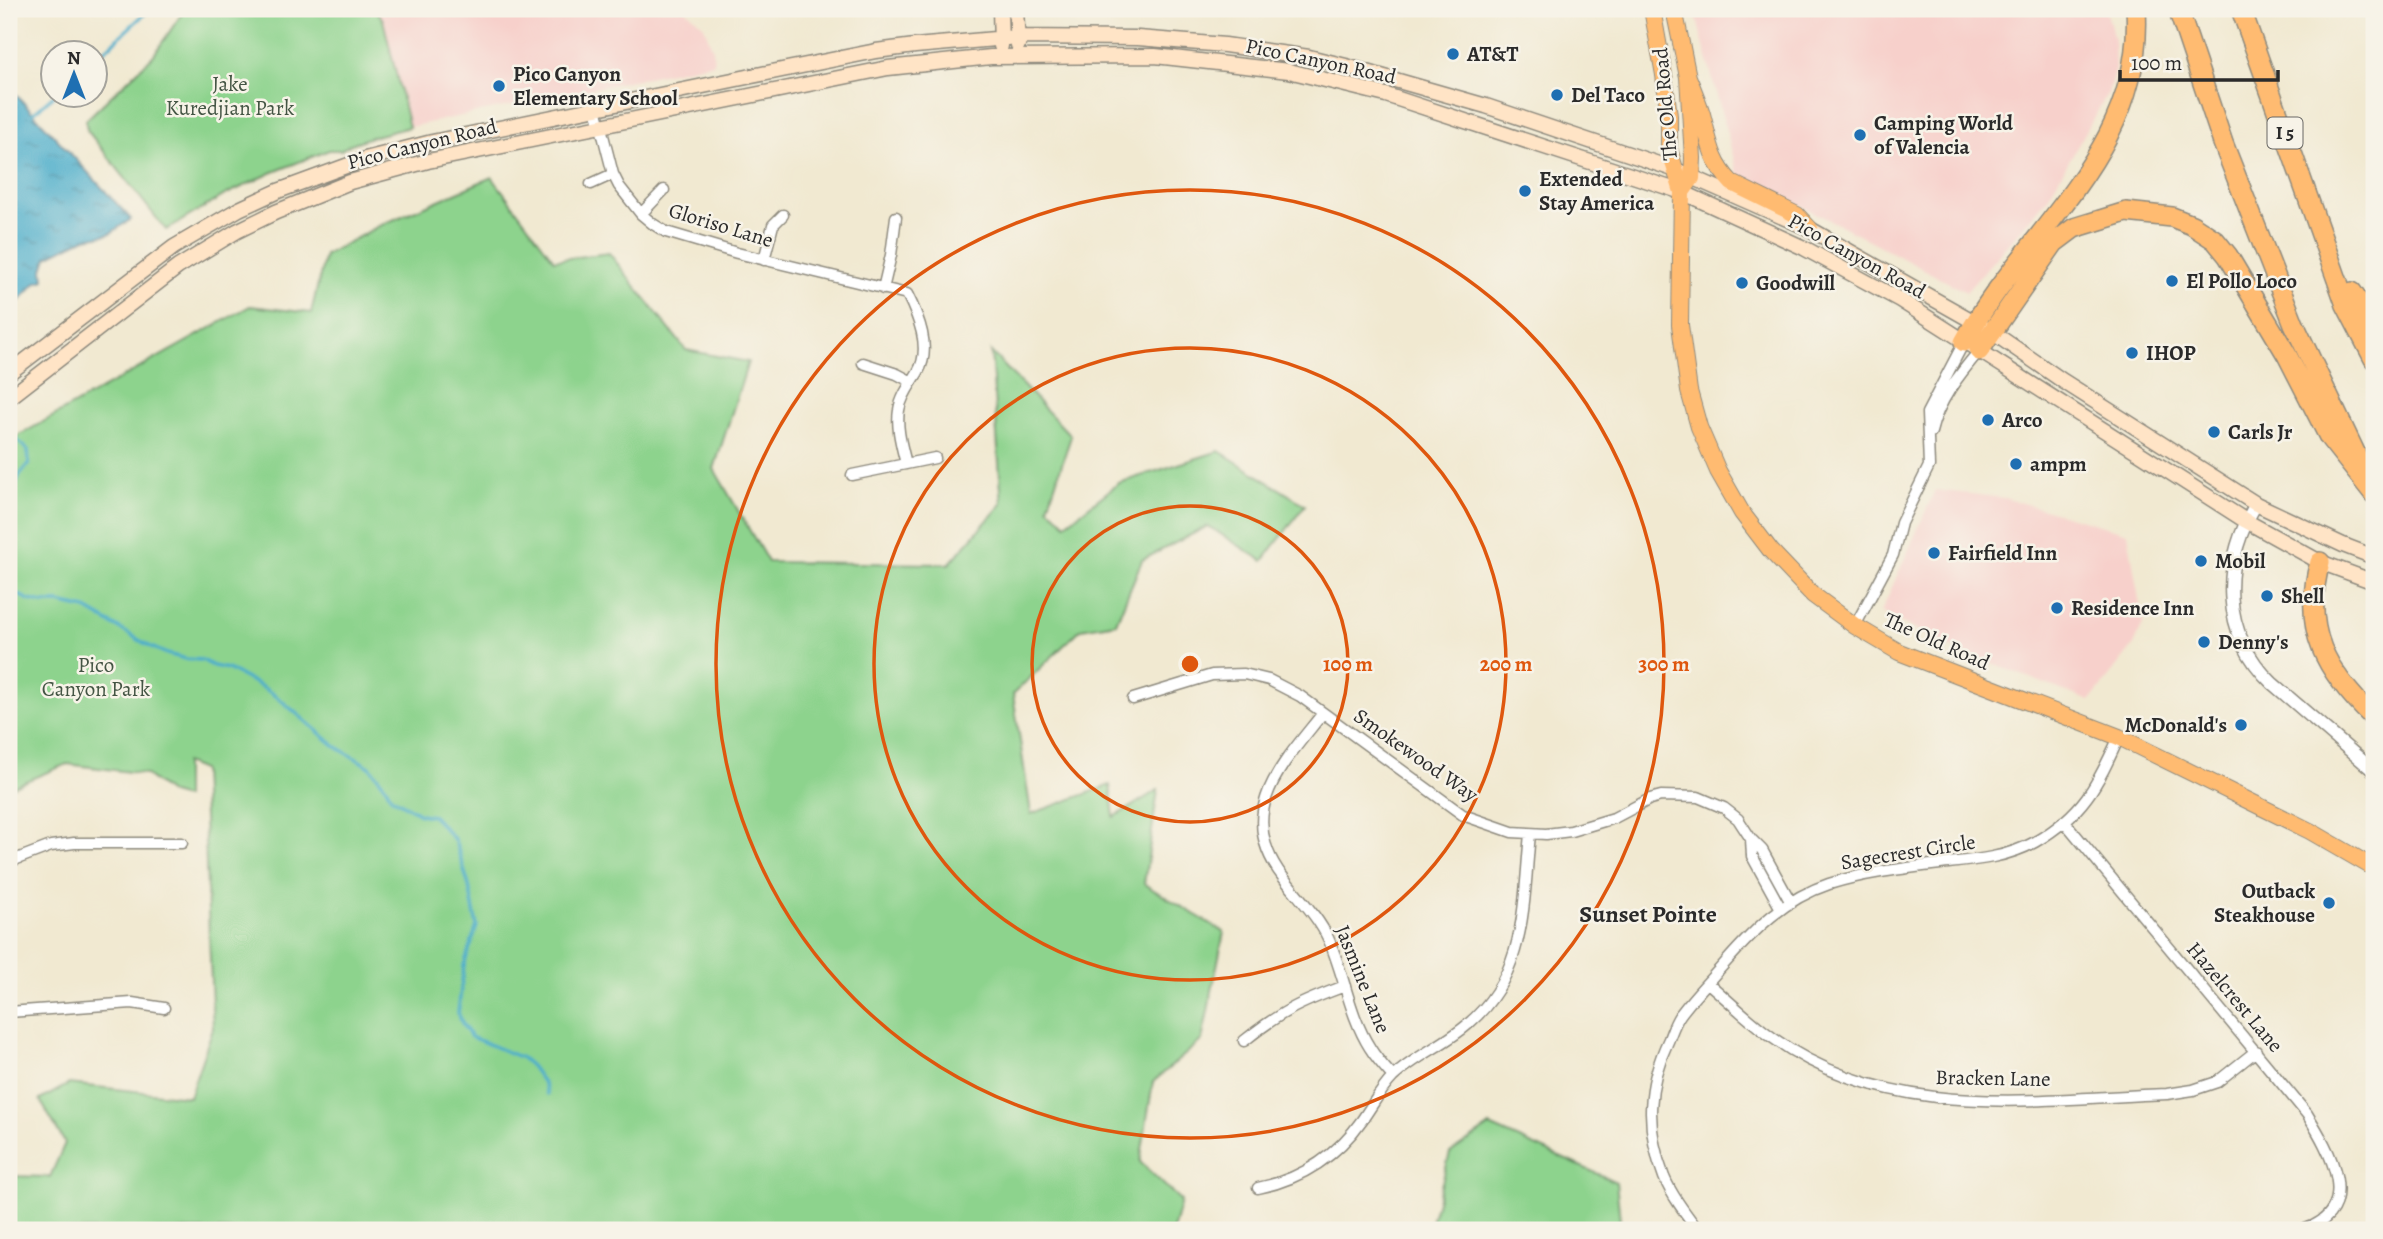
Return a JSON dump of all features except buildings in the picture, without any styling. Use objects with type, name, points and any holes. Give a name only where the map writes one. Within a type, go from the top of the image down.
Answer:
[{"type":"highway","points":[[1971,346],[2092,167],[2111,130],[2129,88],[2138,37],[2136,9]]},
{"type":"highway","points":[[2178,9],[2224,143],[2294,324],[2374,493]]},
{"type":"highway","name":"I 5","points":[[2241,9],[2346,305],[2374,359]]},
{"type":"highway","points":[[1983,327],[2054,243],[2074,228],[2126,212],[2172,217],[2192,225],[2216,240],[2228,256],[2287,355],[2329,437],[2374,493]]},
{"type":"highway","points":[[2328,257],[2374,326]]},
{"type":"highway","points":[[2320,562],[2315,578],[2313,603],[2315,628],[2322,652],[2349,694],[2374,718]]},
{"type":"main road","points":[[1000,9],[1002,57]]},
{"type":"main road","points":[[1016,9],[1019,57]]},
{"type":"main road","name":"The Old Road","points":[[1653,9],[1669,116],[1669,149],[1682,192],[1679,299],[1681,338],[1692,404],[1708,449],[1729,492],[1771,551],[1813,595],[1855,626],[1899,652],[2119,737],[2310,831],[2374,868]]},
{"type":"main road","name":"The Old Road","points":[[1674,9],[1688,77],[1693,158],[1692,178],[1682,192]]},
{"type":"main road","name":"Pico Canyon Road","points":[[9,373],[153,261],[229,215],[278,191],[365,159],[432,142],[876,51],[1018,37],[1138,38],[1241,46],[1309,57],[1395,78],[1479,104],[1675,170],[1810,229],[1983,327],[2054,376],[2256,503],[2374,557]]},
{"type":"main road","name":"Pico Canyon Road","points":[[9,398],[178,267],[237,231],[350,182],[428,161],[888,68],[1002,57],[1155,56],[1289,71],[1413,102],[1682,192],[1833,263],[1900,300],[2246,521],[2320,562],[2374,582]]},
{"type":"main road","points":[[1688,77],[1702,114],[1712,156],[1724,175],[1732,183],[1797,215],[1810,229]]},
{"type":"street","name":"Gloriso Lane","points":[[596,108],[613,174],[625,196],[641,214],[666,232],[764,260],[907,294],[916,313],[924,348],[920,369],[912,382]]},
{"type":"street","points":[[591,184],[613,174]]},
{"type":"street","points":[[641,214],[664,190]]},
{"type":"street","points":[[764,260],[773,225],[783,215]]},
{"type":"street","points":[[883,289],[896,217]]},
{"type":"street","points":[[1929,442],[1935,414],[1958,376],[1971,346]]},
{"type":"street","points":[[1855,626],[1893,555],[1901,523],[1929,466],[1927,414],[1971,346]]},
{"type":"street","points":[[863,363],[912,382],[898,412],[898,427],[906,464]]},
{"type":"street","points":[[852,475],[935,458]]},
{"type":"street","points":[[2256,503],[2235,547],[2233,614],[2242,645],[2266,678],[2374,771]]},
{"type":"street","name":"Smokewood Way","points":[[1133,699],[1212,675],[1244,674],[1282,685],[1463,815],[1495,827],[1530,834],[1571,831],[1593,825],[1614,818],[1650,799],[1671,795],[1698,797],[1724,808],[1738,820],[1751,839],[1752,856],[1785,904]]},
{"type":"street","name":"Jasmine Lane","points":[[1323,713],[1271,782],[1263,818],[1264,835],[1274,864],[1318,921],[1327,937],[1360,1030],[1369,1047],[1393,1077]]},
{"type":"street","name":"Sagecrest Circle","points":[[1698,1230],[1664,1177],[1652,1126],[1650,1093],[1658,1060],[1679,1016],[1708,982],[1748,937],[1785,904],[1827,885],[1856,876],[1992,858],[2015,852],[2035,842],[2064,821],[2090,796],[2119,737]]},
{"type":"street","name":"Hazelcrest Lane","points":[[2064,821],[2256,1051],[2307,1114],[2326,1144],[2338,1181],[2335,1204],[2320,1222],[2303,1230]]},
{"type":"street","points":[[1258,1188],[1297,1177],[1318,1165],[1355,1130],[1393,1077],[1470,1023],[1490,1002],[1507,974],[1519,942],[1530,834]]},
{"type":"street","points":[[9,862],[51,846],[74,843],[182,843]]},
{"type":"street","name":"Bracken Lane","points":[[1708,982],[1772,1038],[1805,1057],[1871,1086],[1938,1099],[1978,1101],[2167,1094],[2193,1090],[2217,1082],[2256,1051]]},
{"type":"street","points":[[1244,1041],[1272,1018],[1291,1007],[1345,986]]},
{"type":"street","points":[[9,1012],[132,1003],[164,1008]]},
{"type":"shaded area","name":"Pico Canyon Elementary School","points":[[376,9],[685,9],[704,26],[713,50],[714,63],[409,127],[383,20]]},
{"type":"shaded area","points":[[1694,9],[2106,9],[2114,40],[2115,69],[2108,93],[2047,199],[1966,292],[1848,229],[1738,175]]},
{"type":"shaded area","points":[[1935,490],[2004,498],[2128,533],[2143,624],[2134,645],[2090,701],[1954,649],[1881,612]]},
{"type":"green space","name":"Jake Kuredjian Park","points":[[185,9],[376,9],[383,20],[409,127],[368,138],[341,150],[329,150],[271,173],[225,195],[166,230],[87,130],[86,120],[99,108],[108,108],[108,99],[153,56]]},
{"type":"green space","name":"Pico Canyon Park","points":[[492,177],[554,260],[609,253],[686,350],[748,362],[714,469],[768,562],[949,564],[1002,504],[991,352],[1071,436],[1048,507],[1066,524],[1119,483],[1219,451],[1305,505],[1263,561],[1208,526],[1142,560],[1116,623],[1081,629],[1013,694],[1031,814],[1110,785],[1114,817],[1158,790],[1144,884],[1224,932],[1202,1040],[1153,1082],[1140,1162],[1181,1201],[1173,1230],[9,1230],[9,1176],[50,1177],[65,1143],[40,1100],[69,1084],[189,1097],[213,1028],[202,770],[185,763],[185,798],[171,794],[145,774],[67,764],[9,788],[9,441],[250,306],[311,313],[325,255],[379,226]]},
{"type":"green space","points":[[1490,1126],[1616,1182],[1621,1230],[1429,1230],[1450,1153]]},
{"type":"water","points":[[9,87],[131,219],[109,234],[85,238],[47,257],[43,269],[44,280],[37,282],[9,311]]},
{"type":"waterway","points":[[108,47],[150,9]]},
{"type":"waterway","points":[[30,116],[39,108]]},
{"type":"waterway","points":[[9,433],[28,450],[29,464],[20,475],[9,498]]},
{"type":"waterway","points":[[9,584],[15,593],[29,600],[86,609],[151,647],[167,654],[202,660],[228,669],[262,687],[335,746],[370,767],[391,797],[420,814],[433,816],[454,839],[469,886],[477,926],[464,965],[458,1013],[471,1037],[522,1058],[531,1066],[544,1084],[547,1094]]},
{"type":"waterway","points":[[9,586],[9,602]]},
{"type":"place","name":"AT&T","points":[[1453,54]]},
{"type":"place","name":"Pico Canyon Elementary School","points":[[499,86]]},
{"type":"place","name":"Del Taco","points":[[1557,95]]},
{"type":"place","name":"Camping World of Valencia","points":[[1860,135]]},
{"type":"place","name":"Extended Stay America","points":[[1525,191]]},
{"type":"place","name":"El Pollo Loco","points":[[2172,281]]},
{"type":"place","name":"Goodwill","points":[[1742,283]]},
{"type":"place","name":"IHOP","points":[[2132,353]]},
{"type":"place","name":"Arco","points":[[1988,420]]},
{"type":"place","name":"Carls Jr","points":[[2214,432]]},
{"type":"place","name":"ampm","points":[[2016,464]]},
{"type":"place","name":"Fairfield Inn","points":[[1934,553]]},
{"type":"place","name":"Mobil","points":[[2201,561]]},
{"type":"place","name":"Shell","points":[[2267,596]]},
{"type":"place","name":"Residence Inn","points":[[2057,608]]},
{"type":"place","name":"Denny's","points":[[2204,642]]},
{"type":"place","name":"McDonald's","points":[[2241,725]]},
{"type":"place","name":"Outback Steakhouse","points":[[2329,903]]},
{"type":"district","name":"Sunset Pointe","points":[[1648,914]]}]
